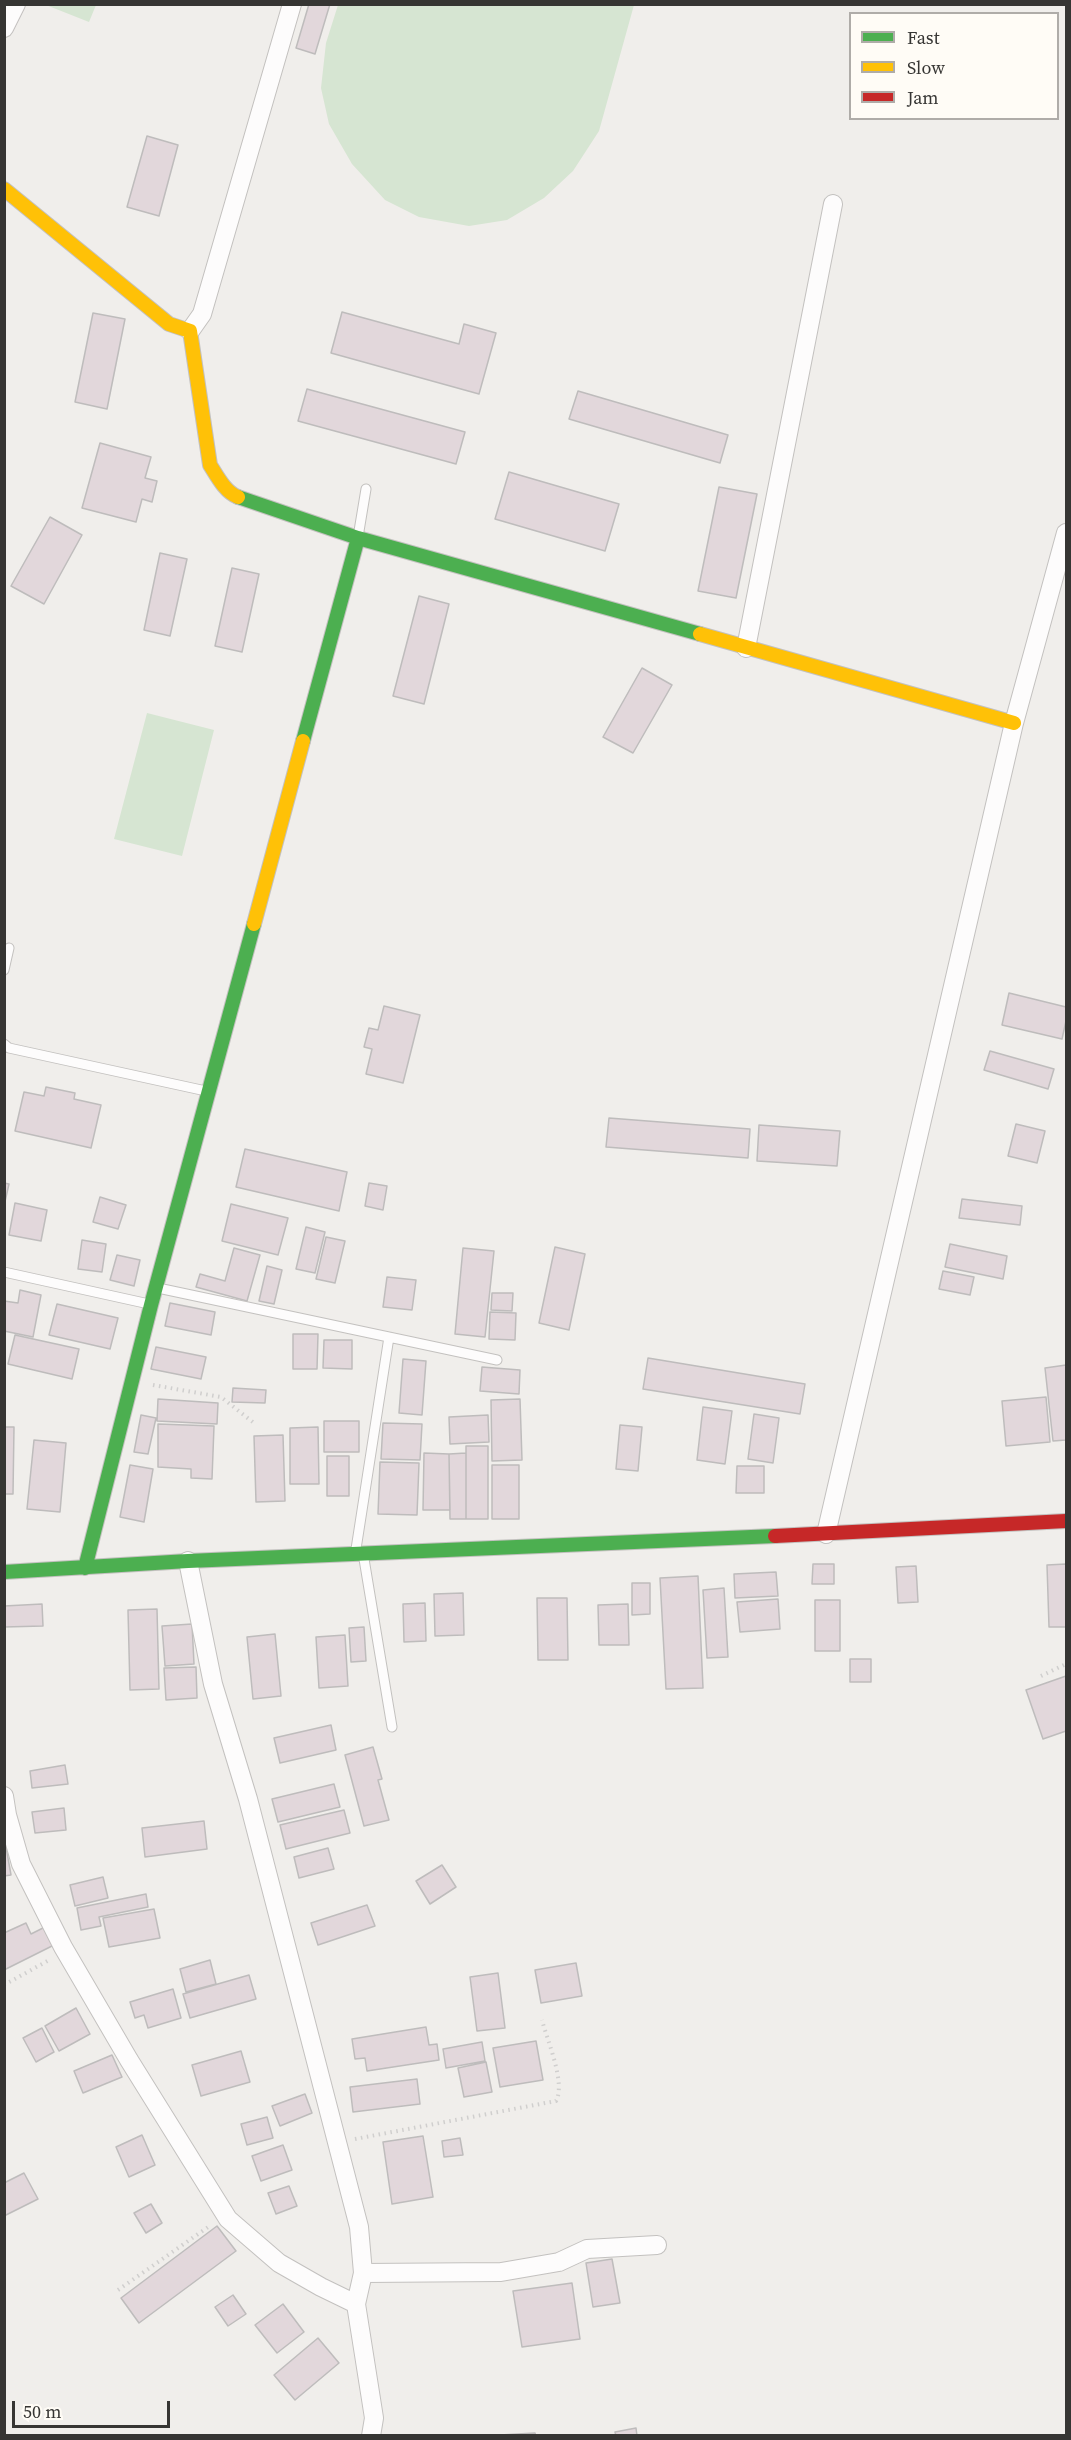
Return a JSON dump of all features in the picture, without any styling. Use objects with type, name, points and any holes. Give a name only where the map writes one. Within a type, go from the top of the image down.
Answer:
[{"type":"main road","points":[[4,189],[169,324],[190,331],[210,465],[218,479],[233,495],[358,538],[1014,723]]},
{"type":"main road","points":[[85,1568],[151,1305],[358,538]]},
{"type":"main road","points":[[4,1572],[188,1561],[826,1534],[1066,1521]]},
{"type":"street","points":[[4,28],[16,4]]},
{"type":"street","points":[[190,331],[202,314],[292,4]]},
{"type":"street","points":[[746,648],[833,204]]},
{"type":"street","points":[[826,1534],[1014,723],[1066,533]]},
{"type":"street","points":[[188,1561],[213,1684],[248,1798],[359,2227],[363,2273],[356,2304],[374,2418],[371,2436]]},
{"type":"street","points":[[4,1796],[21,1864],[65,1951],[129,2060],[226,2215],[279,2263],[321,2288],[356,2304]]},
{"type":"street","points":[[363,2273],[501,2272],[559,2262],[587,2249],[657,2245]]},
{"type":"lane","points":[[358,538],[366,489]]},
{"type":"lane","points":[[4,970],[9,948]]},
{"type":"lane","points":[[4,1044],[9,1048],[209,1092]]},
{"type":"lane","points":[[4,1272],[151,1305]]},
{"type":"lane","points":[[156,1288],[497,1360]]},
{"type":"lane","points":[[389,1337],[359,1554],[392,1727]]},
{"type":"path","points":[[132,1382],[222,1397],[254,1423]]},
{"type":"path","points":[[1041,1676],[1066,1664]]},
{"type":"path","points":[[4,1985],[65,1951]]},
{"type":"path","points":[[337,2143],[556,2101],[559,2096],[560,2082],[542,2020]]},
{"type":"path","points":[[118,2290],[226,2215]]},
{"type":"green space","points":[[338,4],[634,5],[599,131],[573,171],[544,198],[507,220],[469,226],[419,217],[385,200],[352,164],[329,124],[321,88],[326,43]]},
{"type":"green space","points":[[46,5],[96,5],[89,22]]},
{"type":"green space","points":[[147,713],[214,730],[182,856],[114,839]]},
{"type":"building","points":[[309,4],[330,4],[315,54],[296,48]]},
{"type":"building","points":[[147,136],[178,145],[159,216],[127,207]]},
{"type":"building","points":[[342,312],[459,344],[464,324],[496,333],[479,394],[331,353]]},
{"type":"building","points":[[93,313],[125,319],[107,409],[75,402]]},
{"type":"building","points":[[307,389],[465,432],[456,464],[298,421]]},
{"type":"building","points":[[578,391],[728,435],[720,463],[569,419]]},
{"type":"building","points":[[100,443],[151,457],[145,478],[157,481],[152,502],[142,499],[136,522],[82,508]]},
{"type":"building","points":[[509,472],[619,504],[605,551],[495,519]]},
{"type":"building","points":[[719,487],[757,494],[736,598],[698,591]]},
{"type":"building","points":[[50,517],[82,535],[44,604],[11,586]]},
{"type":"building","points":[[160,553],[187,559],[170,636],[144,630]]},
{"type":"building","points":[[232,568],[259,574],[242,652],[215,646]]},
{"type":"building","points":[[419,596],[449,604],[424,704],[393,696]]},
{"type":"building","points":[[642,668],[672,685],[633,753],[603,737]]},
{"type":"building","points":[[1009,993],[1066,1007],[1062,1039],[1002,1025]]},
{"type":"building","points":[[384,1006],[420,1015],[403,1083],[366,1074],[372,1049],[364,1047],[369,1028],[378,1030]]},
{"type":"building","points":[[990,1051],[1054,1069],[1048,1089],[984,1070]]},
{"type":"building","points":[[46,1087],[75,1093],[74,1099],[101,1105],[91,1148],[15,1131],[24,1092],[44,1096]]},
{"type":"building","points":[[609,1118],[750,1129],[748,1158],[606,1147]]},
{"type":"building","points":[[1016,1124],[1045,1131],[1037,1163],[1008,1156]]},
{"type":"building","points":[[759,1125],[840,1131],[837,1166],[757,1161]]},
{"type":"building","points":[[245,1149],[347,1172],[339,1211],[236,1187]]},
{"type":"building","points":[[4,1183],[9,1184],[4,1206]]},
{"type":"building","points":[[369,1183],[387,1186],[383,1210],[365,1206]]},
{"type":"building","points":[[100,1197],[126,1205],[118,1229],[93,1222]]},
{"type":"building","points":[[962,1199],[1022,1206],[1020,1225],[959,1218]]},
{"type":"building","points":[[15,1203],[47,1210],[41,1241],[9,1235]]},
{"type":"building","points":[[231,1204],[288,1218],[278,1255],[222,1241]]},
{"type":"building","points":[[306,1227],[325,1232],[315,1273],[296,1269]]},
{"type":"building","points":[[326,1237],[345,1241],[335,1283],[316,1279]]},
{"type":"building","points":[[82,1240],[106,1244],[102,1272],[78,1269]]},
{"type":"building","points":[[950,1244],[1007,1256],[1003,1279],[945,1267]]},
{"type":"building","points":[[555,1247],[585,1254],[569,1330],[539,1323]]},
{"type":"building","points":[[234,1248],[260,1255],[247,1301],[196,1287],[200,1274],[225,1281]]},
{"type":"building","points":[[463,1248],[494,1251],[485,1337],[455,1334]]},
{"type":"building","points":[[117,1255],[140,1260],[134,1286],[110,1280]]},
{"type":"building","points":[[267,1266],[282,1270],[274,1304],[259,1301]]},
{"type":"building","points":[[943,1271],[974,1277],[970,1295],[939,1289]]},
{"type":"building","points":[[387,1277],[416,1280],[412,1310],[383,1307]]},
{"type":"building","points":[[20,1290],[41,1295],[33,1337],[4,1331],[4,1301],[18,1303]]},
{"type":"building","points":[[492,1293],[513,1293],[512,1311],[491,1310]]},
{"type":"building","points":[[170,1303],[215,1312],[211,1335],[165,1326]]},
{"type":"building","points":[[57,1304],[118,1318],[110,1349],[49,1335]]},
{"type":"building","points":[[490,1312],[516,1313],[515,1340],[489,1339]]},
{"type":"building","points":[[293,1334],[318,1334],[317,1369],[293,1369]]},
{"type":"building","points":[[15,1335],[79,1349],[72,1379],[8,1364]]},
{"type":"building","points":[[324,1340],[352,1340],[352,1369],[323,1368]]},
{"type":"building","points":[[156,1347],[206,1357],[201,1379],[151,1369]]},
{"type":"building","points":[[648,1358],[805,1384],[800,1414],[643,1389]]},
{"type":"building","points":[[403,1359],[426,1361],[422,1415],[399,1413]]},
{"type":"building","points":[[1066,1365],[1066,1440],[1053,1441],[1045,1368]]},
{"type":"building","points":[[482,1367],[520,1370],[519,1394],[480,1391]]},
{"type":"building","points":[[233,1388],[266,1390],[265,1403],[232,1402]]},
{"type":"building","points":[[1046,1397],[1050,1442],[1006,1446],[1002,1401]]},
{"type":"building","points":[[158,1399],[218,1403],[217,1424],[157,1421]]},
{"type":"building","points":[[520,1399],[522,1460],[492,1461],[491,1400]]},
{"type":"building","points":[[703,1407],[732,1411],[725,1464],[697,1460]]},
{"type":"building","points":[[754,1414],[779,1418],[773,1463],[748,1459]]},
{"type":"building","points":[[141,1415],[156,1418],[148,1454],[134,1452]]},
{"type":"building","points":[[488,1415],[489,1442],[450,1444],[449,1417]]},
{"type":"building","points":[[324,1421],[359,1421],[359,1452],[324,1452]]},
{"type":"building","points":[[383,1423],[422,1424],[420,1460],[381,1459]]},
{"type":"building","points":[[158,1424],[214,1426],[212,1479],[191,1478],[191,1469],[158,1467]]},
{"type":"building","points":[[620,1425],[642,1427],[638,1471],[616,1469]]},
{"type":"building","points":[[4,1427],[14,1427],[13,1494],[4,1494]]},
{"type":"building","points":[[318,1427],[319,1484],[290,1484],[290,1428]]},
{"type":"building","points":[[283,1435],[285,1501],[256,1502],[254,1436]]},
{"type":"building","points":[[34,1440],[66,1443],[60,1512],[27,1509]]},
{"type":"building","points":[[466,1446],[488,1446],[488,1519],[466,1519]]},
{"type":"building","points":[[424,1453],[449,1454],[450,1510],[423,1510]]},
{"type":"building","points":[[466,1453],[466,1519],[450,1519],[449,1454]]},
{"type":"building","points":[[327,1456],[349,1456],[349,1496],[327,1496]]},
{"type":"building","points":[[380,1462],[419,1463],[417,1515],[378,1514]]},
{"type":"building","points":[[130,1465],[153,1469],[144,1522],[120,1517]]},
{"type":"building","points":[[492,1465],[519,1465],[519,1519],[492,1519]]},
{"type":"building","points":[[737,1466],[764,1466],[764,1493],[736,1493]]},
{"type":"building","points":[[813,1564],[834,1564],[834,1584],[812,1584]]},
{"type":"building","points":[[1066,1564],[1066,1627],[1049,1627],[1047,1565]]},
{"type":"building","points":[[916,1566],[918,1602],[898,1603],[896,1567]]},
{"type":"building","points":[[776,1572],[778,1596],[735,1598],[734,1574]]},
{"type":"building","points":[[698,1576],[703,1688],[666,1689],[660,1578]]},
{"type":"building","points":[[632,1583],[650,1583],[650,1614],[632,1615]]},
{"type":"building","points":[[724,1588],[728,1657],[707,1658],[703,1590]]},
{"type":"building","points":[[463,1593],[464,1635],[435,1636],[434,1594]]},
{"type":"building","points":[[537,1598],[567,1598],[568,1660],[538,1660]]},
{"type":"building","points":[[778,1599],[780,1629],[740,1632],[737,1602]]},
{"type":"building","points":[[815,1600],[840,1600],[840,1651],[815,1651]]},
{"type":"building","points":[[425,1603],[426,1641],[404,1642],[403,1604]]},
{"type":"building","points":[[42,1604],[43,1626],[4,1627],[4,1606]]},
{"type":"building","points":[[628,1604],[629,1645],[599,1645],[598,1605]]},
{"type":"building","points":[[157,1609],[159,1689],[130,1690],[128,1610]]},
{"type":"building","points":[[192,1624],[194,1664],[165,1666],[162,1626]]},
{"type":"building","points":[[364,1627],[366,1661],[351,1662],[349,1628]]},
{"type":"building","points":[[275,1634],[281,1696],[253,1699],[247,1637]]},
{"type":"building","points":[[345,1635],[348,1686],[319,1688],[316,1637]]},
{"type":"building","points":[[850,1659],[871,1659],[871,1682],[850,1682]]},
{"type":"building","points":[[196,1667],[197,1698],[166,1700],[164,1668]]},
{"type":"building","points":[[1066,1676],[1066,1731],[1043,1739],[1026,1690]]},
{"type":"building","points":[[331,1725],[336,1750],[280,1763],[274,1738]]},
{"type":"building","points":[[373,1747],[382,1779],[378,1780],[389,1820],[364,1826],[345,1755]]},
{"type":"building","points":[[65,1765],[68,1784],[32,1788],[30,1771]]},
{"type":"building","points":[[334,1784],[340,1807],[278,1822],[272,1799]]},
{"type":"building","points":[[64,1808],[66,1830],[35,1833],[32,1812]]},
{"type":"building","points":[[344,1810],[350,1833],[286,1849],[280,1825]]},
{"type":"building","points":[[204,1821],[207,1849],[145,1857],[142,1828]]},
{"type":"building","points":[[6,1847],[11,1875],[4,1876],[4,1848]]},
{"type":"building","points":[[328,1848],[334,1869],[299,1878],[294,1857]]},
{"type":"building","points":[[442,1865],[456,1887],[430,1904],[416,1881]]},
{"type":"building","points":[[103,1877],[108,1898],[75,1906],[70,1885]]},
{"type":"building","points":[[146,1894],[148,1907],[99,1917],[101,1926],[81,1930],[77,1908]]},
{"type":"building","points":[[367,1905],[375,1926],[318,1945],[311,1923]]},
{"type":"building","points":[[154,1909],[160,1938],[109,1947],[103,1918]]},
{"type":"building","points":[[26,1923],[31,1934],[45,1927],[54,1945],[4,1970],[4,1933]]},
{"type":"building","points":[[210,1960],[216,1984],[186,1992],[180,1969]]},
{"type":"building","points":[[576,1963],[582,1996],[541,2003],[535,1970]]},
{"type":"building","points":[[498,1973],[505,2028],[477,2031],[470,1977]]},
{"type":"building","points":[[249,1975],[256,1999],[190,2018],[183,1994]]},
{"type":"building","points":[[173,1989],[181,2018],[148,2028],[144,2015],[135,2018],[130,2002]]},
{"type":"building","points":[[76,2008],[90,2034],[59,2051],[45,2026]]},
{"type":"building","points":[[426,2027],[429,2045],[437,2044],[439,2060],[367,2071],[365,2058],[355,2059],[352,2039]]},
{"type":"building","points":[[42,2028],[54,2052],[36,2062],[23,2038]]},
{"type":"building","points":[[536,2041],[543,2080],[500,2087],[493,2048]]},
{"type":"building","points":[[482,2042],[485,2061],[446,2068],[443,2049]]},
{"type":"building","points":[[241,2051],[250,2082],[201,2096],[192,2065]]},
{"type":"building","points":[[112,2055],[122,2077],[83,2093],[74,2071]]},
{"type":"building","points":[[486,2062],[492,2092],[464,2097],[458,2068]]},
{"type":"building","points":[[417,2079],[420,2104],[353,2112],[350,2087]]},
{"type":"building","points":[[305,2094],[312,2113],[280,2126],[272,2106]]},
{"type":"building","points":[[267,2117],[273,2138],[247,2145],[241,2124]]},
{"type":"building","points":[[142,2135],[155,2165],[129,2177],[116,2147]]},
{"type":"building","points":[[423,2136],[433,2197],[392,2204],[383,2142]]},
{"type":"building","points":[[460,2138],[463,2155],[444,2157],[442,2141]]},
{"type":"building","points":[[283,2145],[292,2170],[261,2181],[252,2156]]},
{"type":"building","points":[[24,2173],[38,2199],[4,2216],[4,2183]]},
{"type":"building","points":[[289,2186],[297,2206],[276,2214],[268,2193]]},
{"type":"building","points":[[151,2204],[162,2223],[146,2233],[134,2213]]},
{"type":"building","points":[[217,2226],[236,2251],[139,2323],[121,2298]]},
{"type":"building","points":[[612,2259],[620,2303],[593,2307],[586,2263]]},
{"type":"building","points":[[572,2283],[580,2339],[522,2347],[513,2291]]},
{"type":"building","points":[[233,2295],[246,2314],[228,2326],[215,2307]]},
{"type":"building","points":[[283,2304],[304,2332],[277,2353],[255,2325]]},
{"type":"building","points":[[318,2338],[339,2363],[295,2400],[274,2375]]},
{"type":"building","points":[[636,2428],[637,2436],[616,2436],[615,2432]]},
{"type":"building","points":[[535,2433],[536,2436],[500,2436],[500,2435]]},
{"type":"traffic: fast","points":[[238,497],[358,538],[700,634]]},
{"type":"traffic: fast","points":[[303,741],[358,538]]},
{"type":"traffic: fast","points":[[85,1568],[151,1305],[254,924]]},
{"type":"traffic: fast","points":[[4,1572],[188,1561],[775,1536]]},
{"type":"traffic: slow","points":[[4,189],[169,324],[190,331],[210,465],[225,488],[238,497]]},
{"type":"traffic: slow","points":[[700,634],[1014,723]]},
{"type":"traffic: slow","points":[[254,924],[303,741]]},
{"type":"traffic: jam","points":[[775,1536],[1066,1521]]}]
